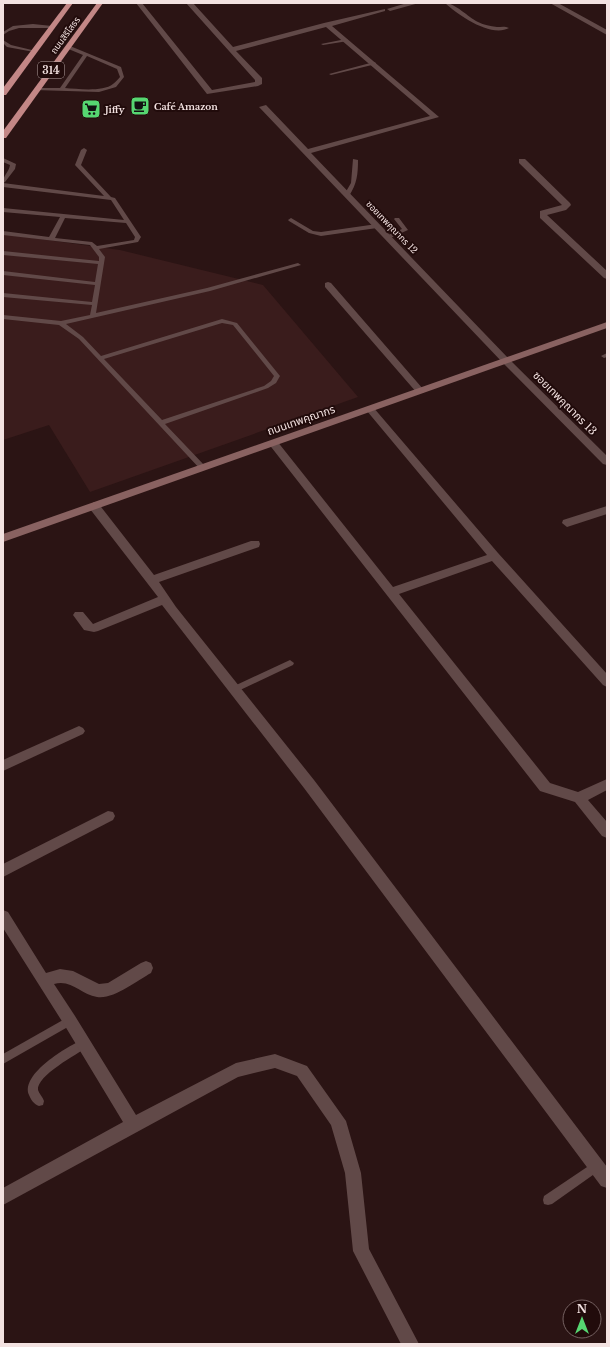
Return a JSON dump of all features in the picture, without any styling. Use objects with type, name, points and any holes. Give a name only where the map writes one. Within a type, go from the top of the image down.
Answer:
[{"type":"highway","name":"ถนนสิริโสธร","points":[[3,93],[70,3]]},
{"type":"highway","name":"ถนนสิริโสธร","points":[[3,136],[100,3]]},
{"type":"main road","name":"ถนนเทพคุณากร","points":[[3,538],[607,326]]},
{"type":"street","points":[[139,3],[210,92],[250,86],[260,82],[189,3]]},
{"type":"street","points":[[231,50],[326,24],[416,3]]},
{"type":"street","points":[[553,3],[607,33]]},
{"type":"street","points":[[306,152],[435,117],[374,63],[326,24]]},
{"type":"street","name":"ซอยเทพคุณากร 12","points":[[263,107],[506,361]]},
{"type":"street","points":[[522,161],[567,205],[564,208],[546,211],[543,213],[543,216],[607,276]]},
{"type":"street","points":[[328,285],[420,391]]},
{"type":"street","name":"ซอยเทพคุณากร 13","points":[[506,361],[607,462]]},
{"type":"street","points":[[370,409],[494,556],[607,682]]},
{"type":"street","points":[[273,443],[545,786],[556,792],[579,798],[607,832]]},
{"type":"street","points":[[94,506],[309,784],[607,1180]]},
{"type":"street","points":[[567,523],[607,510]]},
{"type":"street","points":[[152,580],[254,544]]},
{"type":"street","points":[[392,592],[494,556]]},
{"type":"street","points":[[79,615],[88,627],[94,628],[165,599]]},
{"type":"street","points":[[3,766],[79,731]]},
{"type":"street","points":[[579,798],[607,784]]},
{"type":"street","points":[[3,871],[108,816]]},
{"type":"street","points":[[3,916],[43,981],[70,1021],[133,1126]]},
{"type":"street","points":[[43,981],[60,976],[73,978],[98,991],[110,989],[146,968]]},
{"type":"street","points":[[3,1197],[236,1070],[275,1061],[302,1071],[338,1121],[353,1173],[357,1226],[362,1251],[410,1344]]},
{"type":"lane","points":[[447,3],[484,27],[495,30],[507,28]]},
{"type":"lane","points":[[3,25],[7,30]]},
{"type":"lane","points":[[3,34],[7,30],[16,28],[52,27]]},
{"type":"lane","points":[[3,40],[9,46],[34,51]]},
{"type":"lane","points":[[323,44],[346,40]]},
{"type":"lane","points":[[37,89],[100,90],[114,87],[122,76],[120,68],[68,47]]},
{"type":"lane","points":[[62,89],[86,54]]},
{"type":"lane","points":[[331,74],[374,63]]},
{"type":"lane","points":[[84,150],[78,165],[109,198],[117,203],[138,237],[136,241],[95,248]]},
{"type":"lane","points":[[3,160],[13,164],[12,169],[3,180]]},
{"type":"lane","points":[[347,195],[354,187],[356,180],[355,160]]},
{"type":"lane","points":[[3,186],[109,198]]},
{"type":"lane","points":[[3,210],[129,222]]},
{"type":"lane","points":[[51,239],[64,215]]},
{"type":"lane","points":[[388,237],[405,230],[397,219]]},
{"type":"lane","points":[[291,220],[311,232],[321,234],[377,226]]},
{"type":"lane","points":[[3,233],[92,244],[102,257],[93,316]]},
{"type":"lane","points":[[3,253],[101,263]]},
{"type":"lane","points":[[3,317],[61,323],[202,291],[298,265]]},
{"type":"lane","points":[[3,273],[98,284]]},
{"type":"lane","points":[[3,295],[95,304]]},
{"type":"lane","points":[[100,358],[222,321],[235,324],[277,376],[274,382],[266,387],[161,423]]},
{"type":"lane","points":[[61,323],[81,338],[203,468]]},
{"type":"lane","points":[[235,689],[290,663]]},
{"type":"lane","points":[[3,1059],[70,1021]]},
{"type":"lane","points":[[39,1101],[32,1090],[34,1082],[41,1073],[84,1044]]},
{"type":"lane","points":[[548,1200],[596,1166]]},
{"type":"shaded area","points":[[3,234],[120,250],[263,285],[358,397],[90,492],[49,425],[3,440]]},
{"type":"place","name":"Café Amazon","points":[[140,106]]},
{"type":"place","name":"Jiffy","points":[[91,109]]}]
